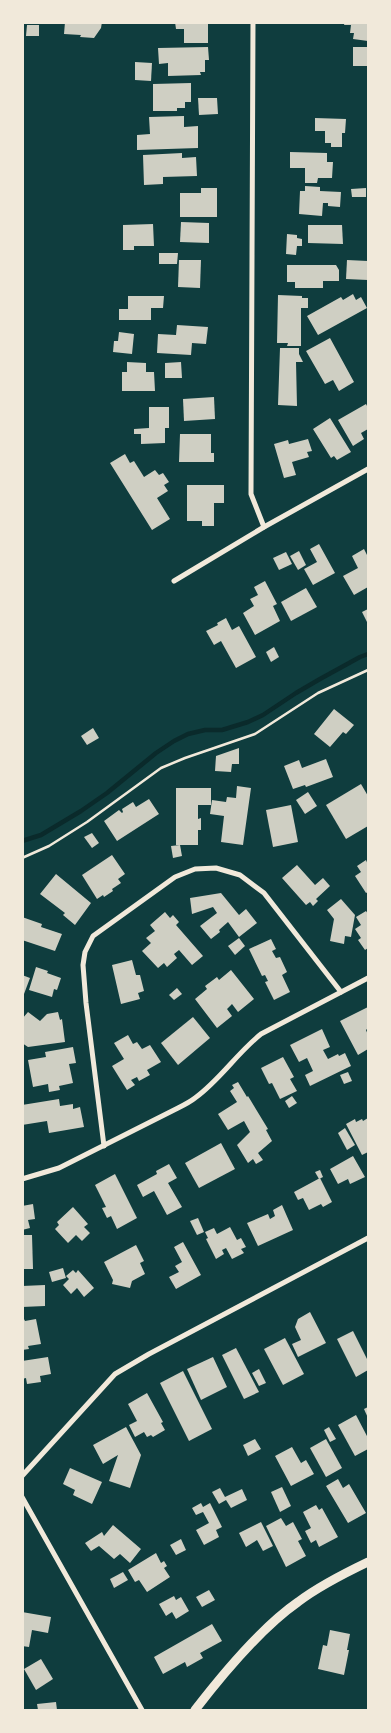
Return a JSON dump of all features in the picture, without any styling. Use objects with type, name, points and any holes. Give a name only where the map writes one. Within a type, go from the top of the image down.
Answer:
[{"type":"main road","points":[[195,1710],[250,1646],[283,1614],[307,1596],[368,1562]]},
{"type":"street","points":[[253,22],[250,494],[264,527]]},
{"type":"street","points":[[174,581],[264,527],[368,469]]},
{"type":"street","points":[[104,1146],[86,1003],[83,965],[85,952],[93,936],[175,877],[195,869],[216,868],[240,875],[264,893],[341,992]]},
{"type":"street","points":[[22,1179],[59,1168],[151,1123],[196,1098],[246,1046],[261,1034],[368,978]]},
{"type":"street","points":[[22,1476],[115,1374],[149,1354],[368,1238]]},
{"type":"street","points":[[22,1497],[142,1710]]},
{"type":"path","points":[[22,858],[49,846],[87,822],[161,768],[255,734],[318,693],[368,670]]},
{"type":"building","points":[[65,22],[102,22],[101,28],[94,38],[64,34]]},
{"type":"building","points":[[175,22],[208,22],[208,43],[184,43],[184,29],[176,29]]},
{"type":"building","points":[[345,22],[368,22],[368,41],[353,39],[354,33],[350,33],[351,25],[344,25]]},
{"type":"building","points":[[27,25],[39,25],[39,36],[26,36]]},
{"type":"building","points":[[208,47],[209,60],[205,60],[205,72],[200,72],[201,75],[168,76],[168,63],[159,64],[158,48]]},
{"type":"building","points":[[353,47],[368,47],[368,66],[353,66]]},
{"type":"building","points":[[135,62],[152,63],[151,81],[135,80]]},
{"type":"building","points":[[191,83],[191,102],[185,102],[185,108],[177,108],[177,111],[153,111],[153,84]]},
{"type":"building","points":[[198,98],[217,98],[218,114],[199,115]]},
{"type":"building","points":[[184,116],[184,127],[198,126],[198,148],[137,150],[137,135],[150,134],[149,117]]},
{"type":"building","points":[[315,118],[346,119],[345,133],[342,133],[342,147],[331,147],[331,143],[325,143],[325,131],[315,131]]},
{"type":"building","points":[[290,152],[327,153],[327,162],[333,162],[332,178],[318,178],[317,183],[305,183],[305,168],[290,168]]},
{"type":"building","points":[[182,153],[182,158],[196,157],[197,176],[163,177],[163,184],[144,185],[143,155]]},
{"type":"building","points":[[305,186],[320,187],[320,191],[341,192],[340,207],[328,206],[328,203],[323,203],[322,216],[299,214],[300,191],[305,191]]},
{"type":"building","points":[[201,188],[217,188],[217,217],[180,217],[180,193],[201,193]]},
{"type":"building","points":[[366,188],[366,197],[352,197],[351,189]]},
{"type":"building","points":[[181,222],[209,223],[209,243],[180,242]]},
{"type":"building","points":[[153,224],[154,246],[134,246],[134,250],[123,250],[123,225]]},
{"type":"building","points":[[308,225],[342,225],[343,244],[308,243]]},
{"type":"building","points":[[287,234],[297,235],[297,238],[302,239],[302,246],[297,246],[296,255],[286,254]]},
{"type":"building","points":[[159,253],[178,253],[177,264],[159,264]]},
{"type":"building","points":[[179,260],[201,260],[200,288],[178,287]]},
{"type":"building","points":[[347,260],[368,261],[368,280],[346,279]]},
{"type":"building","points":[[287,265],[336,265],[339,270],[339,281],[323,281],[323,288],[295,288],[295,282],[287,282]]},
{"type":"building","points":[[353,294],[356,300],[361,297],[367,308],[318,335],[307,316],[341,297],[343,300]]},
{"type":"building","points":[[278,295],[308,298],[308,308],[301,308],[301,346],[287,346],[288,343],[277,343]]},
{"type":"building","points":[[128,296],[164,296],[163,308],[151,308],[151,320],[119,320],[119,309],[128,309]]},
{"type":"building","points":[[177,325],[208,327],[206,344],[192,343],[191,355],[157,353],[158,334],[176,335]]},
{"type":"building","points":[[119,332],[134,334],[132,354],[113,352],[114,341],[118,341]]},
{"type":"building","points":[[330,338],[354,382],[339,391],[333,380],[325,384],[306,351]]},
{"type":"building","points":[[280,348],[299,348],[299,354],[303,362],[296,362],[297,406],[278,405]]},
{"type":"building","points":[[127,362],[146,363],[146,372],[154,372],[155,391],[122,391],[122,372],[127,372]]},
{"type":"building","points":[[181,362],[182,378],[165,378],[165,363]]},
{"type":"building","points":[[214,397],[215,419],[184,421],[183,399]]},
{"type":"building","points":[[366,404],[368,408],[368,429],[361,433],[364,439],[353,446],[338,420]]},
{"type":"building","points":[[149,407],[169,407],[169,428],[165,428],[165,443],[141,444],[141,434],[134,434],[134,429],[149,428]]},
{"type":"building","points":[[330,418],[351,452],[337,460],[334,456],[331,458],[313,429]]},
{"type":"building","points":[[180,434],[211,434],[211,453],[214,453],[214,462],[179,462]]},
{"type":"building","points":[[308,439],[312,451],[307,452],[309,457],[292,462],[296,475],[284,478],[274,444],[288,440],[289,444]]},
{"type":"building","points":[[125,454],[130,463],[134,461],[144,477],[155,470],[159,475],[163,473],[169,482],[164,485],[168,491],[157,498],[170,519],[152,530],[110,463]]},
{"type":"building","points":[[187,485],[224,485],[224,503],[214,503],[214,526],[202,526],[202,521],[187,521]]},
{"type":"building","points":[[319,544],[335,573],[313,585],[304,569],[317,562],[310,549]]},
{"type":"building","points":[[364,549],[368,557],[368,587],[354,595],[343,576],[358,568],[352,556]]},
{"type":"building","points":[[299,551],[306,565],[298,570],[290,556]]},
{"type":"building","points":[[286,552],[292,564],[279,570],[273,558]]},
{"type":"building","points":[[265,581],[277,604],[273,606],[280,621],[255,635],[243,613],[254,606],[250,599],[258,595],[254,587]]},
{"type":"building","points":[[306,588],[317,607],[291,621],[281,602]]},
{"type":"building","points":[[368,609],[368,624],[362,612]]},
{"type":"building","points":[[226,618],[232,630],[239,626],[256,657],[236,668],[221,641],[214,645],[206,631],[218,625],[217,623]]},
{"type":"building","points":[[274,647],[279,657],[271,662],[266,652]]},
{"type":"building","points":[[334,709],[354,725],[346,734],[343,732],[330,747],[314,734]]},
{"type":"building","points":[[93,728],[99,738],[87,745],[81,736]]},
{"type":"building","points":[[239,748],[239,764],[232,764],[231,772],[215,771],[216,756]]},
{"type":"building","points":[[326,759],[333,777],[306,787],[305,785],[293,789],[284,766],[299,760],[302,768]]},
{"type":"building","points":[[361,784],[368,796],[368,826],[346,839],[326,805]]},
{"type":"building","points":[[237,786],[251,788],[243,845],[221,842],[224,816],[210,814],[212,800],[226,802],[227,797],[236,798]]},
{"type":"building","points":[[176,788],[211,788],[211,805],[198,805],[198,819],[201,818],[201,830],[198,830],[198,845],[176,845]]},
{"type":"building","points":[[308,792],[317,806],[305,814],[296,800]]},
{"type":"building","points":[[149,799],[159,814],[117,841],[104,821],[119,810],[122,813],[122,809],[133,802],[136,807]]},
{"type":"building","points":[[291,805],[298,842],[273,847],[266,810]]},
{"type":"building","points":[[92,833],[99,843],[92,848],[84,837]]},
{"type":"building","points":[[180,845],[182,856],[173,858],[171,846]]},
{"type":"building","points":[[112,855],[125,874],[118,879],[121,883],[112,889],[113,891],[97,899],[82,875]]},
{"type":"building","points":[[366,860],[368,865],[368,892],[366,893],[355,876],[361,872],[357,866]]},
{"type":"building","points":[[297,865],[315,885],[323,878],[330,886],[316,899],[318,901],[313,906],[310,902],[306,905],[282,878]]},
{"type":"building","points":[[56,874],[91,903],[75,925],[63,915],[65,913],[40,894]]},
{"type":"building","points":[[221,893],[239,915],[246,909],[257,923],[239,937],[228,922],[211,939],[200,926],[217,913],[213,907],[192,914],[190,898]]},
{"type":"building","points":[[341,899],[355,915],[351,937],[345,936],[344,944],[330,941],[334,919],[327,910]]},
{"type":"building","points":[[366,911],[368,914],[368,948],[365,950],[358,940],[361,938],[355,929],[361,925],[356,917]]},
{"type":"building","points":[[165,912],[170,918],[173,915],[179,922],[176,925],[203,956],[192,965],[179,950],[174,954],[177,958],[167,967],[164,963],[158,968],[142,951],[151,943],[146,938],[155,931],[150,925]]},
{"type":"building","points":[[22,917],[42,924],[41,927],[62,934],[55,951],[22,940]]},
{"type":"building","points":[[239,938],[245,946],[235,955],[228,946]]},
{"type":"building","points":[[271,939],[276,949],[272,951],[276,958],[280,957],[287,972],[282,975],[290,992],[274,1000],[265,982],[268,981],[265,975],[262,976],[249,949]]},
{"type":"building","points":[[132,960],[136,975],[140,975],[144,991],[138,993],[140,999],[121,1004],[112,965]]},
{"type":"building","points":[[36,967],[61,978],[57,990],[54,989],[52,997],[29,990]]},
{"type":"building","points":[[231,970],[254,999],[238,1012],[232,1004],[227,1009],[232,1016],[217,1028],[195,999],[207,989],[205,986],[217,977],[219,980]]},
{"type":"building","points":[[22,975],[30,978],[24,994],[22,993]]},
{"type":"building","points":[[177,988],[182,994],[174,1000],[169,995]]},
{"type":"building","points":[[368,1007],[368,1028],[366,1030],[368,1049],[358,1055],[340,1021]]},
{"type":"building","points":[[28,1012],[40,1021],[47,1014],[58,1012],[60,1020],[62,1019],[65,1042],[28,1047],[22,1043],[22,1019]]},
{"type":"building","points":[[193,1017],[210,1038],[178,1065],[161,1043]]},
{"type":"building","points":[[322,1029],[330,1047],[323,1050],[328,1059],[345,1053],[351,1066],[310,1086],[305,1075],[313,1071],[307,1058],[299,1062],[290,1045]]},
{"type":"building","points":[[128,1035],[133,1044],[137,1042],[142,1049],[150,1045],[161,1062],[147,1070],[150,1075],[139,1081],[137,1077],[131,1080],[135,1085],[127,1090],[112,1066],[124,1059],[114,1043]]},
{"type":"building","points":[[73,1047],[76,1063],[69,1064],[73,1083],[59,1086],[60,1090],[49,1092],[48,1084],[33,1087],[28,1060],[46,1057],[45,1052]]},
{"type":"building","points":[[283,1057],[294,1077],[290,1079],[297,1091],[280,1099],[272,1083],[269,1084],[261,1068]]},
{"type":"building","points":[[348,1072],[352,1081],[344,1084],[340,1075]]},
{"type":"building","points":[[238,1082],[268,1129],[266,1130],[272,1141],[258,1153],[263,1160],[256,1164],[253,1159],[248,1163],[237,1145],[250,1132],[244,1121],[228,1130],[218,1114],[237,1102],[230,1091],[234,1088],[232,1085]]},
{"type":"building","points":[[292,1096],[297,1103],[289,1108],[285,1101]]},
{"type":"building","points":[[59,1099],[60,1106],[73,1104],[73,1109],[80,1107],[84,1127],[49,1133],[47,1121],[22,1125],[22,1105]]},
{"type":"building","points":[[368,1118],[368,1152],[362,1155],[346,1124],[355,1119],[356,1122]]},
{"type":"building","points":[[345,1128],[355,1145],[347,1150],[338,1133]]},
{"type":"building","points":[[221,1143],[235,1169],[199,1188],[185,1163]]},
{"type":"building","points":[[353,1156],[365,1177],[350,1184],[348,1179],[338,1184],[330,1169]]},
{"type":"building","points":[[169,1164],[177,1178],[168,1183],[182,1207],[167,1215],[154,1191],[143,1197],[137,1185],[157,1174],[156,1171]]},
{"type":"building","points":[[320,1170],[323,1177],[319,1179],[315,1172]]},
{"type":"building","points":[[115,1174],[137,1218],[117,1229],[111,1216],[107,1218],[102,1208],[106,1207],[95,1185]]},
{"type":"building","points":[[320,1178],[332,1202],[323,1207],[321,1204],[309,1210],[303,1198],[298,1200],[294,1192]]},
{"type":"building","points":[[33,1204],[35,1219],[28,1220],[30,1228],[22,1230],[22,1206]]},
{"type":"building","points":[[282,1205],[293,1230],[258,1246],[247,1223],[268,1214],[270,1219],[275,1216],[273,1210]]},
{"type":"building","points":[[73,1207],[88,1224],[84,1227],[90,1233],[82,1241],[76,1235],[68,1243],[55,1229],[59,1225],[57,1222]]},
{"type":"building","points":[[198,1218],[204,1232],[197,1235],[190,1221]]},
{"type":"building","points":[[230,1227],[237,1240],[241,1238],[246,1247],[241,1249],[244,1253],[232,1259],[226,1248],[222,1250],[224,1254],[216,1259],[206,1239],[208,1238],[205,1232],[214,1228],[217,1234]]},
{"type":"building","points":[[22,1235],[32,1235],[33,1269],[22,1269]]},
{"type":"building","points":[[183,1242],[201,1275],[176,1289],[169,1277],[179,1272],[175,1266],[182,1262],[174,1247]]},
{"type":"building","points":[[136,1245],[144,1261],[140,1263],[145,1274],[132,1281],[130,1288],[112,1284],[113,1280],[104,1262]]},
{"type":"building","points":[[63,1268],[66,1278],[52,1282],[49,1272]]},
{"type":"building","points":[[73,1270],[76,1273],[78,1270],[94,1288],[84,1297],[77,1288],[71,1294],[63,1285],[69,1279],[66,1276]]},
{"type":"building","points":[[45,1285],[45,1306],[22,1307],[22,1286]]},
{"type":"building","points":[[310,1312],[326,1343],[298,1357],[292,1344],[301,1340],[295,1327],[298,1319]]},
{"type":"building","points":[[22,1315],[25,1321],[36,1319],[41,1344],[28,1346],[29,1349],[22,1350]]},
{"type":"building","points":[[353,1331],[368,1361],[368,1370],[356,1377],[337,1339]]},
{"type":"building","points":[[285,1338],[304,1374],[283,1385],[264,1349]]},
{"type":"building","points":[[236,1348],[259,1392],[244,1399],[222,1355]]},
{"type":"building","points":[[48,1357],[51,1374],[40,1376],[41,1382],[27,1384],[26,1378],[22,1379],[22,1361]]},
{"type":"building","points":[[213,1357],[227,1387],[201,1400],[187,1369]]},
{"type":"building","points":[[259,1369],[266,1383],[259,1386],[252,1373]]},
{"type":"building","points":[[183,1371],[212,1429],[189,1441],[160,1383]]},
{"type":"building","points":[[147,1393],[163,1422],[161,1423],[165,1430],[153,1437],[151,1435],[147,1437],[144,1432],[135,1437],[129,1425],[137,1421],[128,1404]]},
{"type":"building","points":[[368,1407],[368,1418],[364,1409]]},
{"type":"building","points":[[356,1415],[368,1438],[368,1449],[355,1456],[338,1425]]},
{"type":"building","points":[[126,1427],[141,1455],[130,1488],[109,1481],[118,1455],[103,1464],[93,1445]]},
{"type":"building","points":[[329,1427],[336,1439],[330,1442],[324,1430]]},
{"type":"building","points":[[255,1439],[261,1449],[248,1456],[243,1445]]},
{"type":"building","points":[[326,1439],[342,1468],[326,1477],[310,1448]]},
{"type":"building","points":[[292,1447],[301,1463],[306,1460],[314,1474],[291,1486],[275,1456]]},
{"type":"building","points":[[70,1468],[102,1482],[92,1504],[73,1495],[75,1490],[63,1484]]},
{"type":"building","points":[[338,1479],[343,1488],[349,1484],[366,1513],[348,1523],[326,1486]]},
{"type":"building","points":[[282,1487],[291,1506],[280,1512],[271,1492]]},
{"type":"building","points":[[220,1488],[225,1497],[242,1489],[247,1500],[231,1508],[226,1500],[219,1504],[212,1492]]},
{"type":"building","points":[[201,1503],[203,1507],[210,1503],[222,1527],[216,1530],[219,1537],[204,1545],[196,1530],[209,1523],[203,1512],[196,1515],[192,1508]]},
{"type":"building","points":[[316,1505],[319,1510],[322,1508],[338,1537],[319,1547],[316,1540],[311,1543],[305,1531],[311,1528],[303,1512]]},
{"type":"building","points":[[281,1518],[286,1526],[293,1522],[302,1539],[298,1541],[306,1556],[286,1567],[266,1526]]},
{"type":"building","points":[[261,1522],[273,1546],[263,1551],[257,1540],[246,1547],[239,1533]]},
{"type":"building","points":[[113,1525],[141,1549],[130,1563],[120,1554],[114,1559],[99,1546],[91,1551],[85,1543],[102,1532],[104,1536]]},
{"type":"building","points":[[181,1539],[186,1550],[176,1555],[170,1545]]},
{"type":"building","points":[[156,1553],[161,1563],[164,1561],[167,1566],[164,1568],[170,1577],[147,1592],[139,1580],[135,1582],[128,1570]]},
{"type":"building","points":[[123,1572],[128,1580],[114,1588],[110,1579]]},
{"type":"building","points":[[209,1590],[215,1600],[202,1607],[196,1597]]},
{"type":"building","points":[[174,1596],[176,1600],[181,1597],[189,1611],[176,1619],[172,1612],[166,1616],[159,1604]]},
{"type":"building","points":[[22,1612],[51,1617],[48,1633],[32,1630],[29,1647],[22,1646]]},
{"type":"building","points":[[212,1624],[222,1641],[200,1653],[203,1658],[187,1667],[185,1662],[163,1674],[154,1657]]},
{"type":"building","points":[[330,1630],[350,1634],[344,1675],[318,1669],[323,1645],[327,1646]]},
{"type":"building","points":[[41,1659],[53,1679],[36,1690],[24,1669]]},
{"type":"building","points":[[56,1702],[57,1710],[38,1710],[37,1704]]},
{"type":"waterway","points":[[22,841],[41,835],[81,811],[174,741],[188,734],[205,730],[222,730],[248,722],[263,715],[320,679],[368,654]]}]
